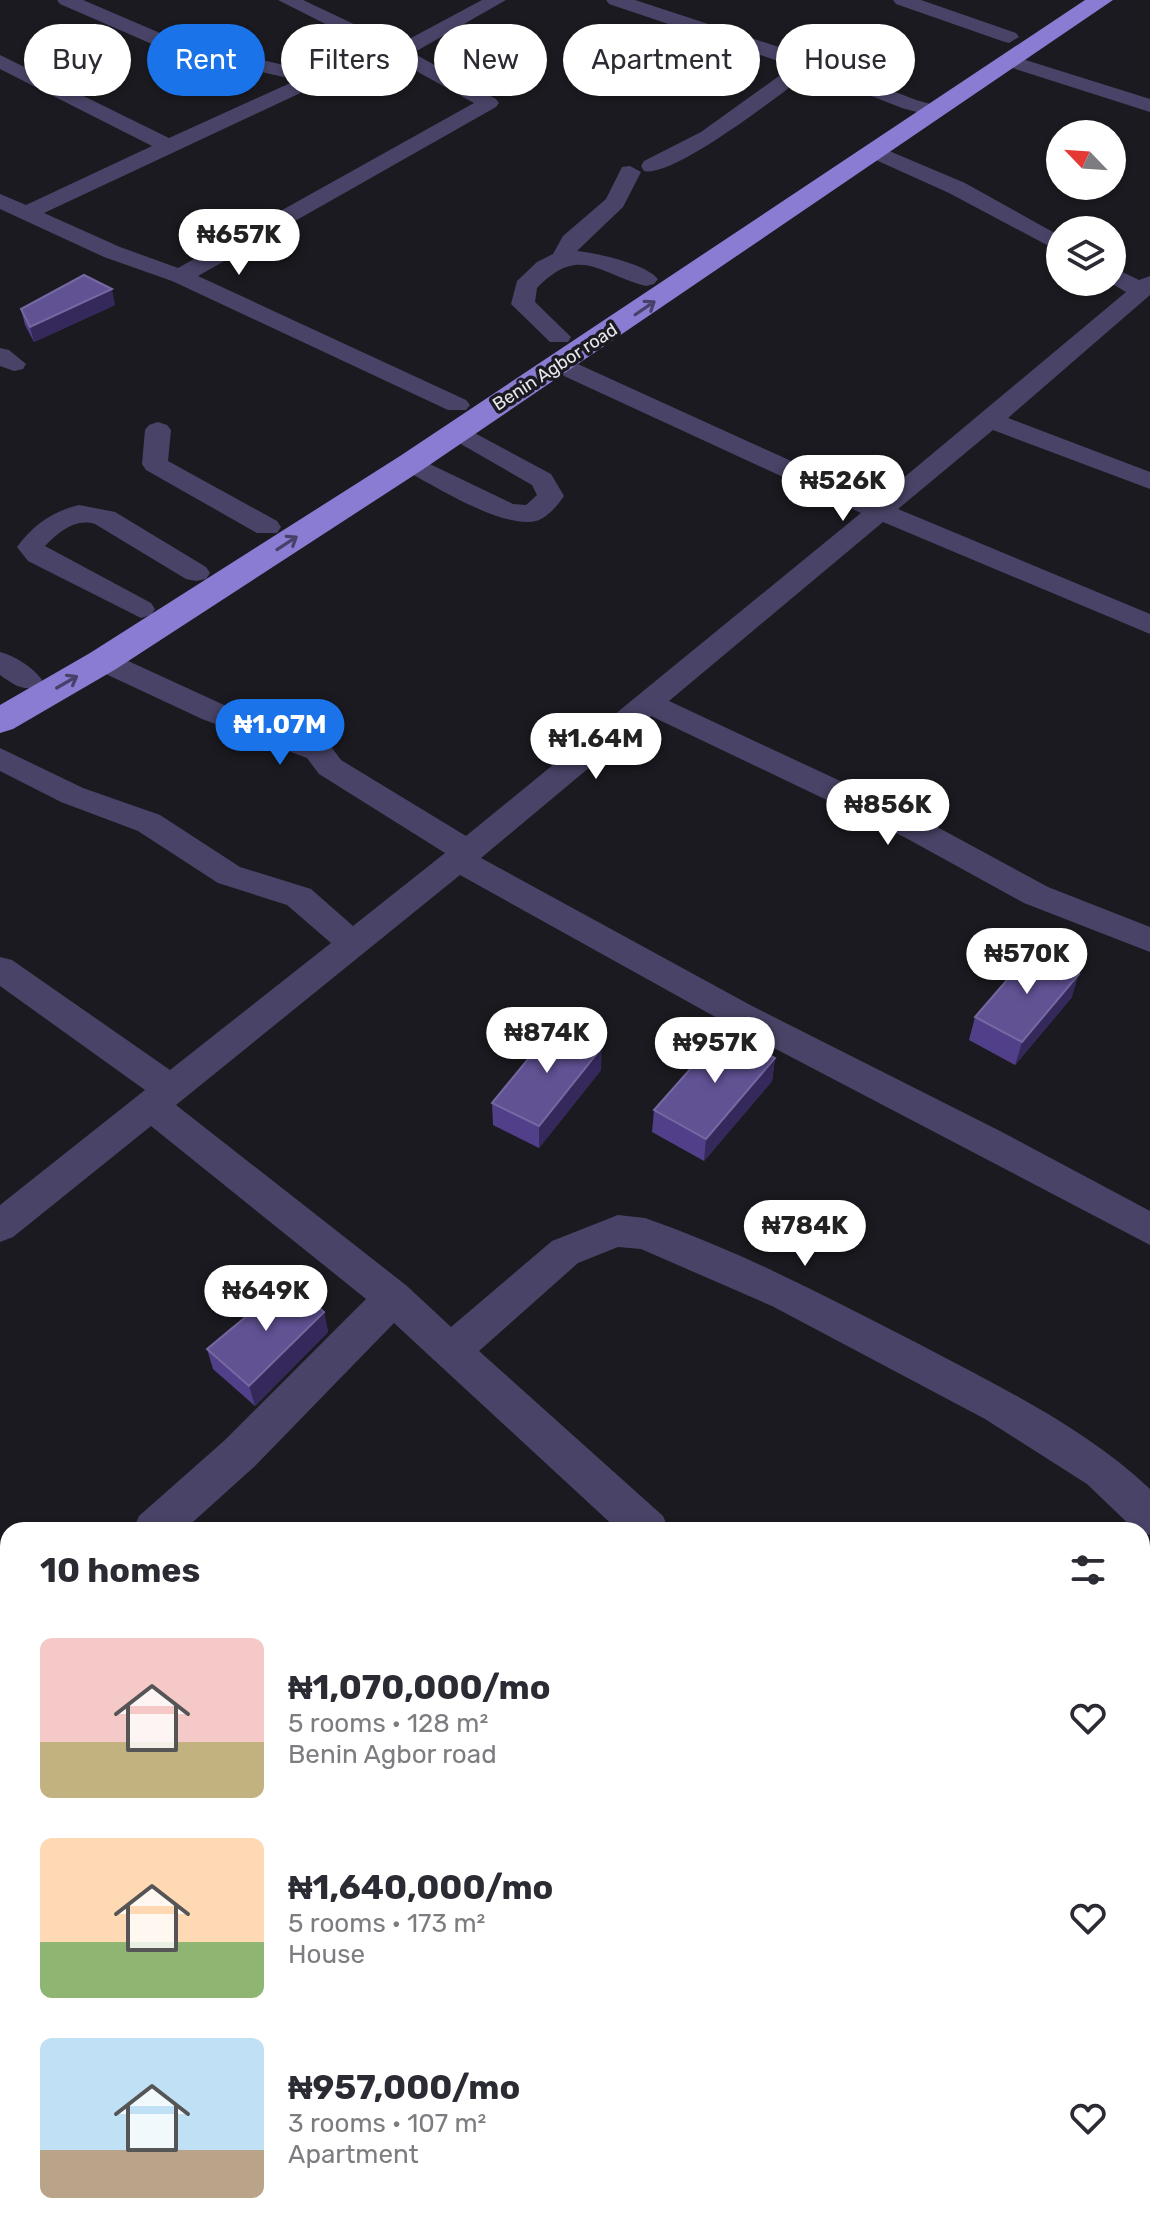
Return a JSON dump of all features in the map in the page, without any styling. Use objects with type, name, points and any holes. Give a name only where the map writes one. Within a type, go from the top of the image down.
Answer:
[{"type":"highway","name":"Benin Agbor road","points":[[1009,49],[1063,0]]},
{"type":"highway","name":"Benin Agbor road","points":[[560,351],[646,279],[922,108],[1009,49],[1101,0]]},
{"type":"highway","name":"Benin Agbor road","points":[[0,695],[267,527],[456,418],[875,151],[922,108]]},
{"type":"highway","name":"Benin Agbor road","points":[[0,721],[103,661],[411,463],[456,418]]},
{"type":"street","points":[[67,0],[175,47],[281,70]]},
{"type":"street","points":[[288,0],[338,24]]},
{"type":"street","points":[[418,39],[496,0]]},
{"type":"street","points":[[616,0],[776,53]]},
{"type":"street","points":[[903,0],[1009,49],[1150,106]]},
{"type":"street","points":[[0,61],[168,146]]},
{"type":"street","points":[[180,276],[489,103],[418,64]]},
{"type":"street","points":[[652,166],[708,136],[776,88]]},
{"type":"street","points":[[11,208],[168,146],[281,94]]},
{"type":"street","points":[[891,96],[922,108]]},
{"type":"street","points":[[875,151],[957,188],[1046,237]]},
{"type":"street","points":[[630,172],[615,202],[571,241],[562,258],[540,271],[525,286],[523,304],[560,351],[879,511],[1150,625]]},
{"type":"street","points":[[11,208],[112,252],[180,276],[456,418],[542,480],[550,488],[551,496],[532,514],[507,511],[411,463]]},
{"type":"street","points":[[562,258],[610,264],[646,279]]},
{"type":"street","points":[[0,1226],[462,856],[990,420],[1145,287],[1126,280]]},
{"type":"street","points":[[990,420],[1150,481]]},
{"type":"street","points":[[158,430],[155,464],[267,527]]},
{"type":"street","points":[[141,609],[38,555],[31,547],[35,538],[77,513],[91,514],[105,518],[196,573]]},
{"type":"street","points":[[0,661],[27,680]]},
{"type":"street","points":[[103,661],[213,712],[318,751],[330,767],[462,856],[740,1015],[1150,1229]]},
{"type":"street","points":[[648,703],[917,830],[1036,895],[1150,940]]},
{"type":"street","points":[[0,758],[72,795],[149,823],[229,875],[299,897],[352,943]]},
{"type":"street","points":[[0,969],[159,1096],[393,1298],[639,1522]]},
{"type":"street","points":[[451,1351],[565,1252],[618,1231],[645,1234],[786,1294],[999,1406],[1102,1471],[1150,1516]]},
{"type":"street","points":[[163,1522],[240,1453],[393,1298]]},
{"type":"building","points":[[84,275],[112,289],[30,327],[21,309]]},
{"type":"building","points":[[1033,950],[1079,974],[1022,1042],[975,1017]]},
{"type":"building","points":[[556,1025],[602,1047],[539,1126],[492,1103]]},
{"type":"building","points":[[724,1031],[775,1058],[706,1139],[654,1110]]},
{"type":"building","points":[[289,1281],[324,1312],[249,1386],[207,1349]]}]
